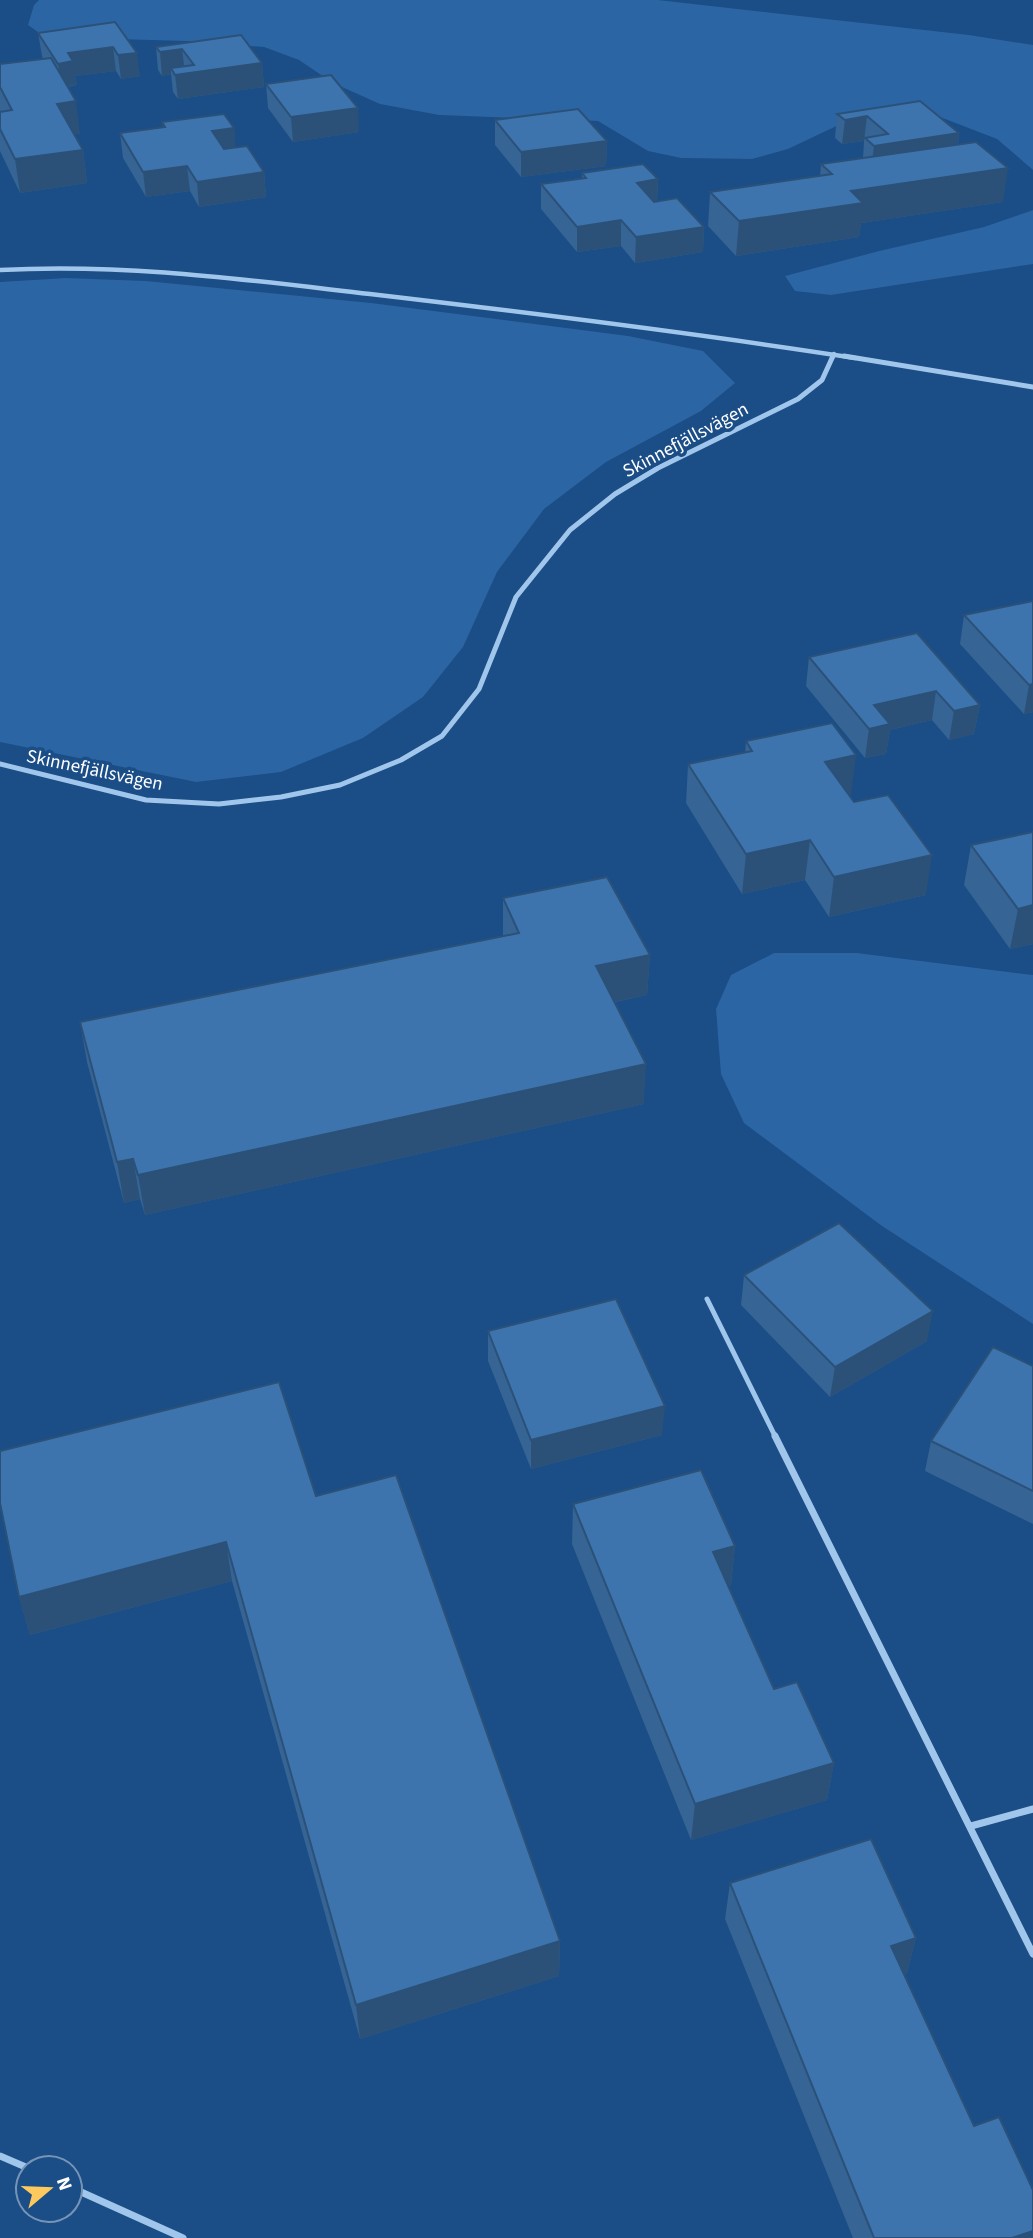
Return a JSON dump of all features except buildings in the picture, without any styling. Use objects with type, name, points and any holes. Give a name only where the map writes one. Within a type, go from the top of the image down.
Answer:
[{"type":"street","points":[[0,270],[43,266],[191,274],[466,304],[834,354],[1033,387]]},
{"type":"street","name":"Skinnefjällsvägen","points":[[0,765],[146,800],[219,804],[281,797],[340,785],[401,760],[442,736],[479,689],[516,597],[570,530],[615,494],[658,468],[798,399],[822,380],[834,354]]},
{"type":"lane","points":[[707,1299],[1033,1954]]},
{"type":"lane","points":[[971,1826],[1033,1809]]},
{"type":"lane","points":[[84,2193],[183,2238]]},
{"type":"shaded area","points":[[39,0],[658,0],[969,35],[1033,45],[1033,170],[997,139],[940,117],[896,115],[845,122],[788,149],[752,159],[681,158],[648,151],[598,121],[439,115],[380,104],[333,83],[299,60],[264,47],[186,41],[45,37],[28,25],[34,5]]},
{"type":"shaded area","points":[[1033,210],[1033,264],[831,295],[795,291],[785,276],[984,227]]},
{"type":"shaded area","points":[[66,278],[146,281],[371,303],[628,336],[703,351],[735,383],[701,411],[606,462],[544,509],[497,572],[463,647],[423,697],[363,738],[281,772],[196,782],[0,742],[0,282]]},
{"type":"shaded area","points":[[774,953],[857,953],[1033,975],[1033,1324],[882,1226],[744,1123],[721,1074],[716,1009],[731,975]]}]
